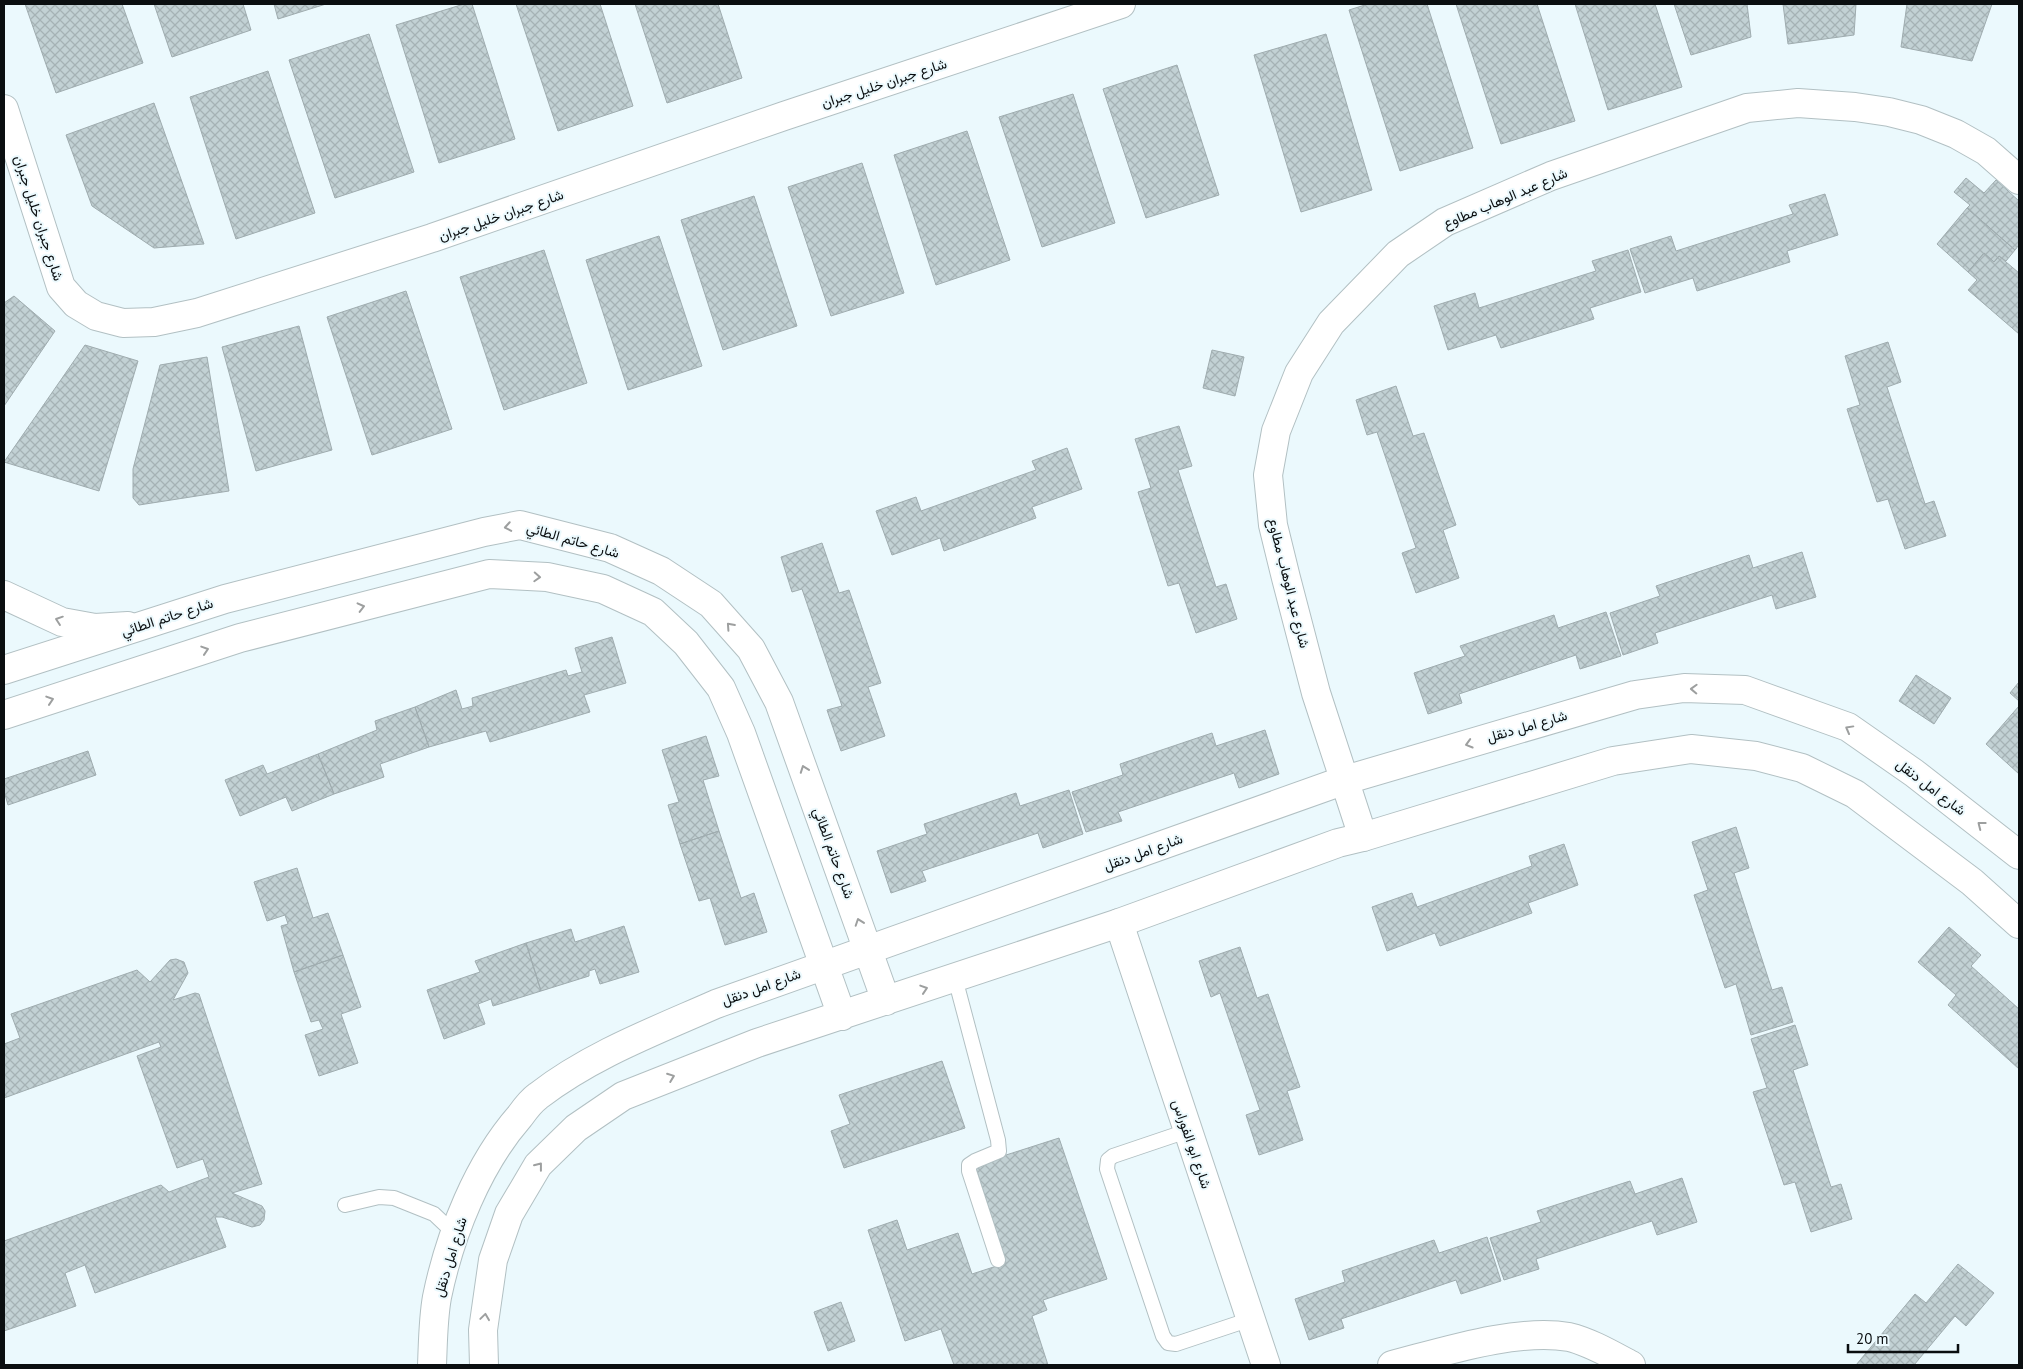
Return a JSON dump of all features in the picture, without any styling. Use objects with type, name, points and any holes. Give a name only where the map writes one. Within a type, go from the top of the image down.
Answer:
[{"type":"street","name":"شارع جبران خليل جبران","points":[[4,109],[61,287],[76,304],[96,316],[123,323],[154,322],[196,313],[432,238],[775,119],[1121,4]]},
{"type":"street","name":"شارع عبد الوهاب مطاوع","points":[[1363,837],[1316,693],[1273,525],[1268,475],[1276,431],[1299,374],[1331,323],[1398,254],[1445,222],[1551,176],[1747,108],[1798,103],[1855,107],[1921,120],[1956,134],[1986,151],[2019,180]]},
{"type":"street","name":"شارع حاتم الطائي","points":[[4,670],[225,599],[484,532],[520,525],[610,548],[661,571],[711,604],[751,649],[779,702],[886,1001]]},
{"type":"street","points":[[4,715],[240,638],[489,574],[547,577],[603,589],[653,612],[686,643],[721,688],[741,733],[842,1016]]},
{"type":"street","points":[[4,595],[62,622],[95,628],[142,626]]},
{"type":"street","points":[[225,599],[240,638]]},
{"type":"street","name":"شارع امل دنقل","points":[[432,1365],[437,1298],[455,1234],[477,1177],[507,1131],[536,1097],[576,1069],[615,1049],[716,1004],[1345,780],[1635,695],[1684,688],[1745,690],[1848,728],[1914,773],[2019,855]]},
{"type":"street","points":[[484,1365],[483,1330],[493,1260],[509,1214],[538,1165],[576,1128],[623,1096],[756,1043],[1119,923],[1338,843],[1613,761],[1646,754],[1691,749],[1756,756],[1802,768],[1855,794],[1972,882],[2019,924]]},
{"type":"street","name":"شارع ابو الفوراس","points":[[1119,923],[1266,1365]]},
{"type":"street","points":[[1392,1365],[1466,1347],[1535,1335],[1569,1338],[1600,1349],[1632,1365]]},
{"type":"lane","points":[[955,978],[998,1140],[998,1151],[975,1160],[969,1165],[969,1171],[998,1260]]},
{"type":"lane","points":[[1187,1131],[1113,1156],[1108,1160],[1107,1169],[1163,1336],[1168,1343],[1176,1344],[1251,1319]]},
{"type":"lane","points":[[346,1205],[379,1197],[394,1198],[434,1214],[455,1234]]},
{"type":"building","points":[[25,4],[122,4],[143,63],[56,93]]},
{"type":"building","points":[[154,4],[243,4],[251,30],[172,57]]},
{"type":"building","points":[[274,4],[326,4],[278,19]]},
{"type":"building","points":[[464,4],[472,4],[515,139],[439,163],[396,25]]},
{"type":"building","points":[[516,4],[600,4],[633,106],[558,131]]},
{"type":"building","points":[[635,4],[718,4],[742,78],[667,103]]},
{"type":"building","points":[[1368,4],[1427,4],[1473,148],[1400,171],[1349,10]]},
{"type":"building","points":[[1456,4],[1537,4],[1575,121],[1501,144]]},
{"type":"building","points":[[1575,4],[1655,4],[1682,87],[1608,110]]},
{"type":"building","points":[[1674,4],[1747,4],[1751,37],[1691,55]]},
{"type":"building","points":[[1783,4],[1856,4],[1854,35],[1788,44]]},
{"type":"building","points":[[1907,4],[1992,4],[1972,61],[1901,47]]},
{"type":"building","points":[[369,34],[414,172],[335,198],[289,60]]},
{"type":"building","points":[[1326,34],[1372,190],[1301,212],[1254,55]]},
{"type":"building","points":[[1177,65],[1219,195],[1146,218],[1103,89]]},
{"type":"building","points":[[268,71],[315,213],[236,239],[190,97]]},
{"type":"building","points":[[1073,94],[1115,223],[1042,247],[999,117]]},
{"type":"building","points":[[154,103],[204,244],[154,248],[92,206],[66,135]]},
{"type":"building","points":[[967,131],[1010,260],[936,285],[894,155]]},
{"type":"building","points":[[862,163],[904,293],[831,316],[788,187]]},
{"type":"building","points":[[1966,178],[1984,193],[1996,180],[2019,201],[2019,245],[2015,250],[1967,208],[1970,205],[1954,192]]},
{"type":"building","points":[[1825,194],[1838,235],[1787,251],[1790,262],[1697,291],[1693,278],[1645,293],[1630,249],[1671,236],[1676,251],[1793,214],[1789,205]]},
{"type":"building","points":[[754,196],[797,326],[723,350],[681,220]]},
{"type":"building","points":[[1967,208],[2015,250],[2006,261],[1999,256],[1994,262],[1984,253],[1968,272],[1937,244]]},
{"type":"building","points":[[659,236],[702,366],[628,390],[586,260]]},
{"type":"building","points":[[544,250],[587,383],[504,410],[460,277]]},
{"type":"building","points":[[1628,250],[1641,292],[1590,308],[1594,319],[1501,348],[1496,335],[1448,350],[1434,306],[1475,293],[1479,308],[1596,271],[1592,261]]},
{"type":"building","points":[[1984,253],[1994,262],[1999,256],[2019,273],[2019,334],[1968,290],[1977,280],[1968,272]]},
{"type":"building","points":[[406,291],[452,429],[372,455],[327,317]]},
{"type":"building","points":[[14,296],[55,331],[4,406],[4,303]]},
{"type":"building","points":[[299,326],[332,450],[256,471],[222,347]]},
{"type":"building","points":[[1888,342],[1901,382],[1887,387],[1925,504],[1934,501],[1946,536],[1905,549],[1888,499],[1877,502],[1847,409],[1860,405],[1845,356]]},
{"type":"building","points":[[85,345],[138,361],[99,491],[4,462]]},
{"type":"building","points":[[1212,350],[1244,357],[1235,396],[1203,388]]},
{"type":"building","points":[[207,357],[229,491],[139,505],[133,498],[133,469],[160,365]]},
{"type":"building","points":[[1396,386],[1413,436],[1424,433],[1456,525],[1443,530],[1459,578],[1416,593],[1402,553],[1416,548],[1377,432],[1367,435],[1356,400]]},
{"type":"building","points":[[1179,426],[1192,466],[1178,470],[1216,587],[1226,584],[1237,619],[1196,633],[1179,583],[1168,586],[1138,492],[1151,488],[1135,439]]},
{"type":"building","points":[[1067,448],[1082,489],[1032,507],[1036,518],[944,551],[940,538],[892,555],[876,511],[916,497],[921,511],[1036,470],[1032,461]]},
{"type":"building","points":[[822,543],[839,593],[849,590],[881,683],[868,687],[885,736],[841,751],[827,710],[842,706],[802,589],[792,592],[781,557]]},
{"type":"building","points":[[1802,552],[1816,597],[1776,609],[1772,595],[1655,633],[1658,643],[1623,655],[1610,613],[1660,596],[1656,586],[1749,555],[1753,568]]},
{"type":"building","points":[[1606,612],[1621,656],[1580,669],[1576,655],[1459,694],[1462,703],[1428,714],[1414,673],[1465,656],[1460,646],[1554,615],[1558,628]]},
{"type":"building","points":[[612,637],[626,683],[584,695],[590,712],[490,742],[486,731],[429,747],[415,707],[456,690],[462,709],[473,706],[472,698],[566,670],[568,676],[582,672],[575,648]]},
{"type":"building","points":[[1916,675],[1951,698],[1934,724],[1899,701]]},
{"type":"building","points":[[2019,682],[2019,701],[2010,693]]},
{"type":"building","points":[[2019,706],[2019,774],[1986,744]]},
{"type":"building","points":[[415,707],[429,747],[380,764],[384,777],[334,794],[318,754],[377,730],[375,721]]},
{"type":"building","points":[[1265,730],[1279,774],[1239,788],[1234,773],[1118,812],[1122,821],[1086,832],[1072,792],[1123,775],[1120,764],[1212,733],[1216,746]]},
{"type":"building","points":[[706,736],[719,776],[703,780],[719,831],[680,844],[668,805],[679,802],[662,750]]},
{"type":"building","points":[[88,751],[96,775],[8,805],[4,791],[4,779]]},
{"type":"building","points":[[318,754],[334,794],[292,811],[286,797],[240,816],[225,780],[263,765],[267,774]]},
{"type":"building","points":[[1069,790],[1083,834],[1043,848],[1038,833],[922,871],[926,881],[891,893],[877,851],[927,834],[924,824],[1016,793],[1020,806]]},
{"type":"building","points":[[1736,827],[1749,868],[1734,873],[1772,990],[1782,987],[1793,1022],[1751,1035],[1736,984],[1725,988],[1694,895],[1708,890],[1692,842]]},
{"type":"building","points":[[719,831],[741,898],[754,893],[767,932],[725,945],[710,898],[699,901],[680,844]]},
{"type":"building","points":[[1564,844],[1578,885],[1528,903],[1532,913],[1440,946],[1435,933],[1387,951],[1372,907],[1412,893],[1417,907],[1532,866],[1529,856]]},
{"type":"building","points":[[297,868],[313,918],[328,913],[343,955],[294,972],[281,926],[288,924],[285,915],[267,921],[254,882]]},
{"type":"building","points":[[624,926],[639,972],[600,984],[595,969],[589,971],[589,976],[541,991],[526,943],[571,929],[575,942]]},
{"type":"building","points":[[1949,927],[1981,955],[1971,966],[2019,1009],[2019,1069],[1948,1005],[1956,995],[1918,962]]},
{"type":"building","points":[[526,943],[541,991],[493,1006],[491,999],[478,1004],[485,1024],[444,1039],[427,990],[480,972],[475,961]]},
{"type":"building","points":[[1240,947],[1257,998],[1268,994],[1300,1087],[1287,1091],[1303,1140],[1259,1155],[1246,1115],[1260,1110],[1220,993],[1211,997],[1199,961]]},
{"type":"building","points":[[343,955],[361,1007],[341,1014],[358,1063],[319,1076],[305,1035],[323,1029],[319,1020],[311,1022],[294,972]]},
{"type":"building","points":[[176,959],[184,962],[188,973],[173,1000],[195,993],[199,994],[262,1184],[232,1193],[262,1206],[265,1211],[264,1220],[260,1225],[252,1227],[222,1217],[215,1217],[226,1247],[95,1293],[85,1265],[65,1273],[76,1306],[4,1331],[4,1241],[161,1185],[169,1192],[209,1177],[203,1159],[177,1168],[137,1056],[161,1047],[159,1042],[4,1098],[4,1044],[20,1038],[11,1014],[137,970],[150,982],[170,960]]},
{"type":"building","points":[[1795,1025],[1808,1065],[1793,1070],[1831,1187],[1841,1184],[1852,1219],[1811,1232],[1795,1182],[1784,1185],[1753,1092],[1767,1088],[1751,1039]]},
{"type":"building","points":[[942,1061],[965,1128],[844,1168],[831,1131],[850,1124],[839,1095]]},
{"type":"building","points":[[1059,1138],[1107,1279],[1043,1300],[1047,1310],[1032,1316],[1048,1365],[954,1365],[941,1329],[905,1341],[868,1230],[897,1220],[907,1250],[958,1233],[972,1274],[1006,1263],[975,1165]]},
{"type":"building","points":[[1682,1178],[1697,1222],[1657,1235],[1652,1221],[1536,1259],[1539,1269],[1504,1280],[1490,1238],[1541,1222],[1537,1211],[1630,1181],[1635,1194]]},
{"type":"building","points":[[1487,1237],[1501,1281],[1461,1294],[1456,1280],[1341,1319],[1344,1328],[1309,1340],[1295,1299],[1345,1282],[1342,1271],[1434,1240],[1439,1253]]},
{"type":"building","points":[[1958,1264],[1994,1293],[1966,1326],[1955,1316],[1914,1365],[1856,1365],[1915,1294],[1926,1303]]},
{"type":"building","points":[[841,1302],[855,1341],[828,1351],[814,1312]]}]
